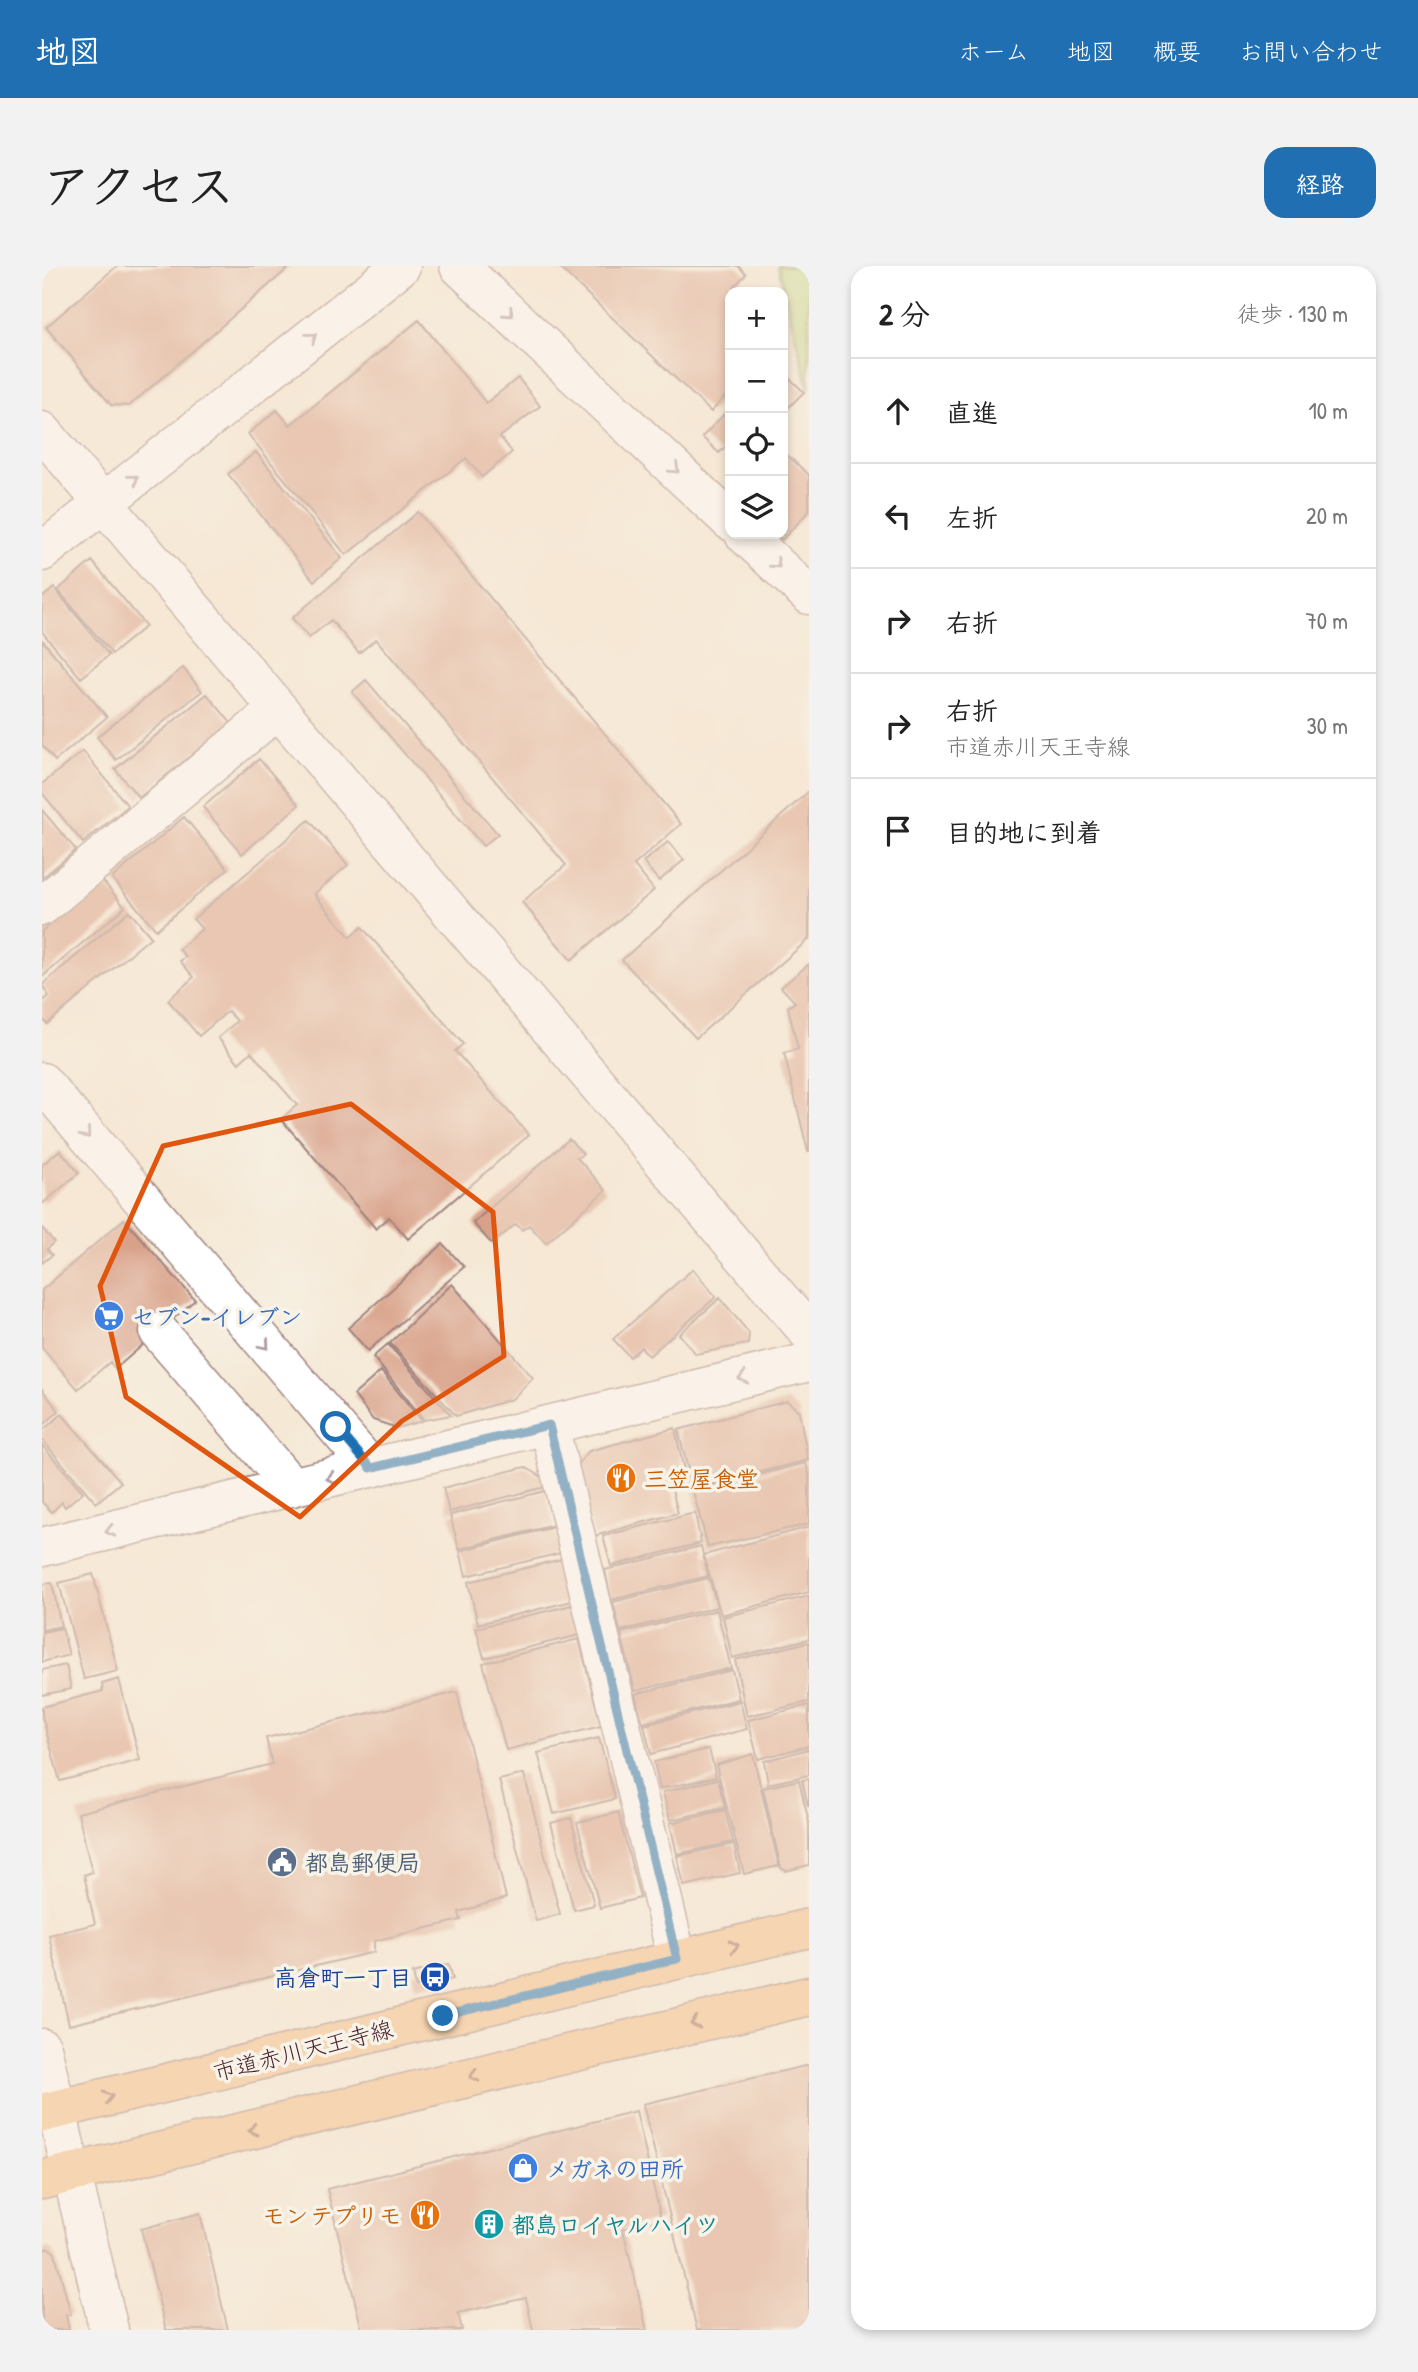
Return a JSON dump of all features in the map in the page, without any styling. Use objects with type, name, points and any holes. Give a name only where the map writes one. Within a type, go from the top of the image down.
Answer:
[{"type":"main road","name":"市道赤川天王寺線","points":[[50,2111],[809,1928]]},
{"type":"main road","points":[[57,2176],[809,1996]]},
{"type":"street","points":[[42,552],[401,266]]},
{"type":"street","points":[[460,266],[725,516]]},
{"type":"street","points":[[42,431],[809,1333]]},
{"type":"street","points":[[749,539],[809,595]]},
{"type":"street","points":[[42,906],[278,709]]},
{"type":"street","points":[[42,1082],[371,1468]]},
{"type":"street","points":[[159,1332],[292,1487]]},
{"type":"street","points":[[42,1548],[809,1362]]},
{"type":"street","points":[[549,1425],[677,1959]]},
{"type":"street","points":[[42,2048],[57,2176],[109,2330]]},
{"type":"highlighted area","points":[[351,1104],[493,1212],[504,1356],[402,1421],[300,1517],[126,1397],[100,1286],[163,1146]]},
{"type":"green space","points":[[778,266],[809,266],[809,390],[788,306],[788,287],[783,287]]},
{"type":"building","points":[[117,266],[291,266],[129,406],[111,405],[46,327]]},
{"type":"building","points":[[558,266],[738,266],[746,274],[734,287],[725,287],[725,397],[711,412]]},
{"type":"building","points":[[419,320],[486,403],[518,378],[540,406],[500,437],[512,452],[482,477],[466,458],[346,555],[248,434],[277,410],[290,425]]},
{"type":"building","points":[[788,377],[804,392],[788,408]]},
{"type":"building","points":[[725,413],[725,447],[719,453],[702,437]]},
{"type":"building","points":[[256,452],[342,558],[314,581],[228,474]]},
{"type":"building","points":[[788,456],[809,475],[809,511],[788,534]]},
{"type":"building","points":[[418,512],[681,824],[634,865],[654,890],[571,960],[522,902],[566,865],[376,639],[359,653],[331,620],[309,638],[292,618]]},
{"type":"building","points":[[92,561],[146,626],[112,654],[58,590]]},
{"type":"building","points":[[54,588],[109,655],[81,678],[42,632],[42,598]]},
{"type":"building","points":[[42,640],[107,717],[55,761],[42,745]]},
{"type":"building","points":[[183,668],[202,691],[116,760],[97,737]]},
{"type":"building","points":[[366,680],[498,834],[483,846],[352,692]]},
{"type":"building","points":[[207,694],[231,723],[139,798],[115,769]]},
{"type":"building","points":[[83,751],[128,806],[83,843],[42,793],[42,784]]},
{"type":"building","points":[[259,759],[299,805],[242,854],[203,807]]},
{"type":"building","points":[[809,791],[809,939],[696,1038],[622,960]]},
{"type":"building","points":[[42,810],[76,850],[42,878]]},
{"type":"building","points":[[184,817],[228,869],[156,930],[112,878]]},
{"type":"building","points":[[309,820],[348,865],[314,894],[350,937],[362,927],[463,1044],[455,1051],[529,1135],[408,1239],[389,1217],[376,1229],[281,1119],[297,1105],[251,1052],[239,1063],[218,1038],[237,1021],[228,1011],[199,1036],[168,1000],[194,977],[180,961],[186,957],[179,949],[202,929],[193,919]]},
{"type":"building","points":[[668,842],[684,860],[659,881],[643,862]]},
{"type":"building","points":[[102,880],[125,907],[42,977],[42,931]]},
{"type":"building","points":[[129,911],[151,937],[47,1024],[42,1018],[42,1002],[49,996],[42,985]]},
{"type":"building","points":[[809,964],[808,1152],[784,1053],[798,1049],[788,1007],[795,1002],[781,987]]},
{"type":"building","points":[[569,1139],[583,1154],[577,1158],[606,1190],[546,1243],[529,1225],[522,1230],[516,1224],[492,1244],[473,1223]]},
{"type":"building","points":[[60,1150],[79,1173],[42,1204],[42,1165]]},
{"type":"building","name":"セブン-イレブン","points":[[124,1219],[195,1300],[115,1369],[110,1362],[78,1389],[42,1348],[42,1290]]},
{"type":"building","points":[[42,1228],[54,1242],[47,1249],[52,1255],[42,1263]]},
{"type":"building","points":[[443,1244],[464,1267],[368,1351],[348,1328]]},
{"type":"building","points":[[693,1269],[716,1297],[649,1356],[641,1347],[630,1357],[613,1339]]},
{"type":"building","points":[[452,1284],[533,1378],[512,1399],[456,1416],[390,1343]]},
{"type":"building","points":[[720,1298],[749,1333],[748,1344],[696,1354],[679,1334]]},
{"type":"building","points":[[388,1344],[451,1415],[424,1420],[373,1357]]},
{"type":"building","points":[[381,1371],[422,1421],[397,1428],[373,1420],[354,1395]]},
{"type":"building","points":[[42,1389],[59,1411],[42,1426]]},
{"type":"building","points":[[787,1401],[799,1411],[808,1460],[693,1489],[678,1430]]},
{"type":"building","points":[[62,1414],[121,1482],[96,1503],[42,1440],[42,1431]]},
{"type":"building","points":[[675,1428],[684,1471],[668,1474],[678,1513],[594,1536],[575,1468],[589,1451]]},
{"type":"building","points":[[42,1445],[83,1492],[65,1507],[62,1502],[52,1512],[42,1502]]},
{"type":"building","points":[[806,1463],[809,1475],[809,1524],[708,1547],[693,1491]]},
{"type":"building","points":[[525,1467],[542,1477],[545,1487],[449,1512],[443,1488]]},
{"type":"building","points":[[545,1491],[554,1525],[459,1549],[450,1515]]},
{"type":"building","points":[[695,1513],[701,1543],[611,1566],[603,1536]]},
{"type":"building","points":[[554,1527],[561,1553],[466,1576],[460,1551]]},
{"type":"building","points":[[809,1527],[809,1592],[721,1615],[704,1555]]},
{"type":"building","points":[[701,1546],[708,1576],[611,1600],[605,1570]]},
{"type":"building","points":[[562,1559],[572,1601],[478,1624],[468,1582]]},
{"type":"building","points":[[93,1574],[118,1671],[84,1679],[59,1583]]},
{"type":"building","points":[[709,1578],[717,1607],[620,1631],[613,1602]]},
{"type":"building","points":[[52,1583],[61,1626],[42,1630],[42,1584]]},
{"type":"building","points":[[809,1596],[809,1639],[732,1658],[723,1617]]},
{"type":"building","points":[[572,1605],[580,1635],[484,1658],[476,1628]]},
{"type":"building","points":[[717,1610],[731,1668],[635,1691],[621,1633]]},
{"type":"building","points":[[62,1628],[69,1655],[42,1662],[42,1632]]},
{"type":"building","points":[[579,1639],[601,1726],[506,1750],[483,1663]]},
{"type":"building","points":[[809,1642],[809,1702],[747,1716],[735,1660]]},
{"type":"building","points":[[66,1665],[71,1689],[42,1695],[42,1670]]},
{"type":"building","points":[[732,1670],[739,1699],[643,1723],[635,1694]]},
{"type":"building","points":[[119,1679],[140,1760],[60,1781],[42,1716],[42,1707],[103,1691],[102,1684]]},
{"type":"building","points":[[457,1692],[506,1898],[459,1912],[461,1920],[374,1941],[374,1952],[69,2025],[49,1935],[95,1924],[84,1875],[92,1872],[78,1813],[272,1764],[266,1738]]},
{"type":"building","points":[[740,1701],[747,1729],[651,1754],[644,1725]]},
{"type":"building","points":[[809,1705],[809,1746],[758,1759],[748,1720]]},
{"type":"building","points":[[599,1738],[615,1799],[554,1814],[538,1753]]},
{"type":"building","points":[[709,1749],[716,1777],[660,1789],[654,1762]]},
{"type":"building","points":[[809,1749],[809,1775],[768,1784],[764,1761]]},
{"type":"building","points":[[753,1754],[779,1866],[744,1874],[716,1765]]},
{"type":"building","points":[[524,1774],[560,1914],[536,1921],[499,1780]]},
{"type":"building","points":[[718,1779],[725,1808],[670,1820],[663,1792]]},
{"type":"building","points":[[809,1779],[809,1806],[808,1806],[802,1780]]},
{"type":"building","points":[[799,1780],[809,1822],[809,1865],[786,1871],[781,1868],[763,1788]]},
{"type":"building","points":[[725,1810],[733,1842],[677,1854],[670,1823]]},
{"type":"building","points":[[618,1812],[640,1898],[600,1908],[577,1823]]},
{"type":"building","points":[[571,1818],[594,1905],[574,1910],[551,1823]]},
{"type":"building","points":[[734,1844],[740,1873],[684,1886],[677,1856]]},
{"type":"building","points":[[449,1964],[453,1979],[416,1987],[413,1973]]},
{"type":"building","points":[[809,2065],[809,2330],[697,2330],[643,2104]]},
{"type":"building","name":"都島ロイヤルハイツ","points":[[636,2111],[661,2219],[623,2229],[647,2330],[533,2330],[526,2298],[458,2313],[462,2330],[362,2330],[327,2189]]},
{"type":"building","points":[[200,2213],[228,2330],[166,2330],[141,2229]]},
{"type":"building","points":[[49,2248],[55,2253],[71,2315],[66,2315],[69,2330],[42,2330],[42,2250]]},
{"type":"place","name":"セブン-イレブン","points":[[109,1316]]},
{"type":"place","name":"三笠屋食堂","points":[[621,1478]]},
{"type":"place","name":"都島郵便局","points":[[282,1862]]},
{"type":"place","name":"高倉町一丁目","points":[[435,1977]]},
{"type":"place","name":"メガネの田所","points":[[523,2168]]},
{"type":"place","name":"モンテプリモ","points":[[425,2215]]},
{"type":"place","name":"都島ロイヤルハイツ","points":[[489,2224]]},
{"type":"route","points":[[336,1427],[371,1468],[549,1425],[677,1959],[443,2016]]}]
